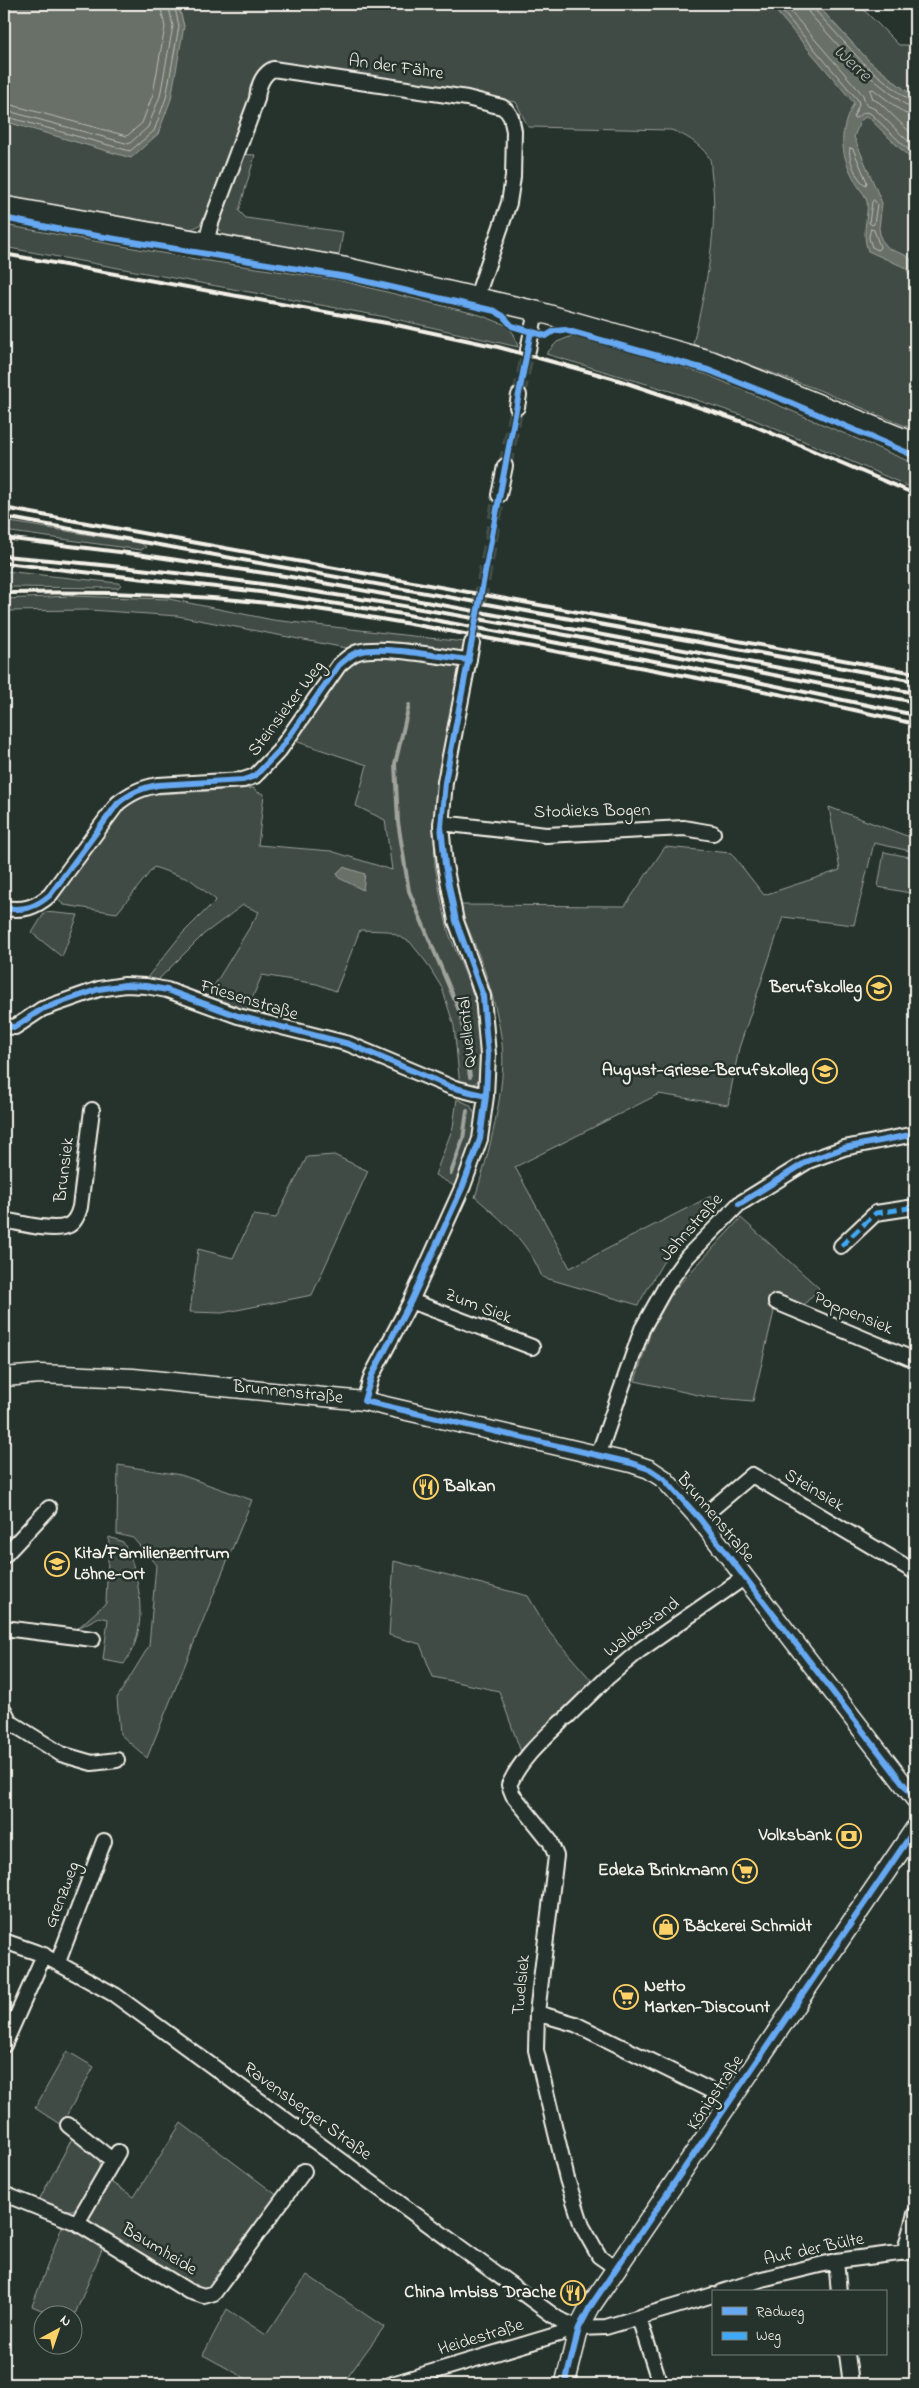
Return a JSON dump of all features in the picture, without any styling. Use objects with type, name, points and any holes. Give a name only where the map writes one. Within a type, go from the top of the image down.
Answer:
[{"type":"main road","points":[[4,206],[344,267],[536,311],[712,361],[915,444]]},
{"type":"main road","name":"Königstraße","points":[[565,2384],[580,2328],[590,2307],[915,1829]]},
{"type":"street","name":"An der Fähre","points":[[206,243],[211,223],[256,99],[258,88],[269,71],[273,69],[467,98],[502,106],[511,117],[514,131],[513,177],[509,203],[477,296]]},
{"type":"street","points":[[528,350],[536,311]]},
{"type":"street","points":[[499,495],[505,466]]},
{"type":"street","name":"Quellental","points":[[364,1400],[372,1375],[411,1301],[463,1186],[480,1140],[486,1096],[488,1055],[483,996],[456,921],[445,866],[441,823],[445,782],[472,643]]},
{"type":"street","name":"Steinsieker Weg","points":[[4,908],[20,911],[40,904],[50,895],[118,803],[132,792],[144,787],[158,785],[244,780],[255,776],[279,751],[339,665],[357,652],[374,650],[469,660]]},
{"type":"street","name":"Stodieks Bogen","points":[[441,823],[546,835],[684,828],[713,833]]},
{"type":"street","name":"Friesenstraße","points":[[4,1026],[15,1028],[42,1009],[99,990],[125,985],[146,986],[167,990],[238,1016],[349,1044],[451,1087],[486,1096]]},
{"type":"street","name":"Brunsiek","points":[[4,1220],[51,1228],[67,1226],[77,1218],[92,1110]]},
{"type":"street","name":"Jahnstraße","points":[[599,1454],[642,1330],[658,1300],[687,1257],[739,1204],[808,1161],[844,1148],[915,1134]]},
{"type":"street","points":[[841,1246],[876,1213],[915,1207]]},
{"type":"street","name":"Zum Siek","points":[[411,1301],[532,1347]]},
{"type":"street","name":"Poppensiek","points":[[776,1302],[915,1360]]},
{"type":"street","name":"Brunnenstraße","points":[[4,1377],[40,1374],[133,1378],[364,1400],[599,1454],[649,1470],[677,1491],[700,1519],[915,1799]]},
{"type":"street","name":"Steinsiek","points":[[700,1519],[752,1476],[915,1572]]},
{"type":"street","points":[[4,1556],[49,1508]]},
{"type":"street","name":"Waldesrand","points":[[564,1720],[607,1678],[640,1650],[745,1576]]},
{"type":"street","points":[[4,1628],[93,1639]]},
{"type":"street","points":[[4,1710],[10,1722],[61,1754],[92,1763],[117,1760]]},
{"type":"street","name":"Twelsiek","points":[[564,1720],[534,1748],[516,1769],[509,1785],[513,1795],[550,1841],[556,1856],[537,2013],[536,2050],[567,2179],[582,2226],[599,2256],[616,2268]]},
{"type":"street","name":"Grenzweg","points":[[58,1962],[104,1841]]},
{"type":"street","name":"Ravensberger Straße","points":[[4,1941],[58,1962],[114,1995],[558,2319],[580,2328]]},
{"type":"street","points":[[4,2045],[44,1956]]},
{"type":"street","points":[[537,2013],[575,2024],[730,2100]]},
{"type":"street","points":[[68,2125],[115,2156],[77,2223]]},
{"type":"street","name":"Baumheide","points":[[4,2194],[77,2223],[188,2291],[204,2296],[214,2293],[304,2172]]},
{"type":"street","points":[[909,2252],[915,2214]]},
{"type":"street","name":"Auf der Bülte","points":[[728,2290],[762,2279],[836,2261],[909,2252]]},
{"type":"street","points":[[836,2261],[840,2290]]},
{"type":"street","points":[[580,2328],[606,2327],[712,2295]]},
{"type":"street","points":[[639,2318],[660,2384]]},
{"type":"street","name":"Heidestraße","points":[[392,2384],[580,2328]]},
{"type":"street","points":[[847,2356],[851,2384]]},
{"type":"shaded area","points":[[178,4],[770,4],[854,102],[915,163],[915,430],[819,390],[693,344],[710,258],[714,214],[711,165],[709,157],[701,147],[671,130],[528,127],[516,102],[271,67],[233,154],[255,155],[239,211],[246,218],[343,232],[339,255],[224,238],[209,207],[200,225],[192,229],[4,196],[4,121],[29,128],[184,26]]},
{"type":"shaded area","points":[[816,4],[858,4],[899,45],[912,45],[915,4],[915,98],[869,61]]},
{"type":"shaded area","points":[[4,225],[195,259],[338,280],[480,315],[506,325],[514,334],[518,347],[391,318],[4,247]]},
{"type":"shaded area","points":[[572,336],[594,340],[708,375],[915,464],[915,489],[750,418],[670,391],[546,354],[557,342]]},
{"type":"shaded area","points":[[4,521],[141,543],[146,547],[141,550],[4,531]]},
{"type":"shaded area","points":[[4,571],[118,583],[121,585],[118,588],[4,587]]},
{"type":"shaded area","points":[[71,596],[169,599],[273,620],[464,642],[462,651],[457,654],[368,645],[346,648],[178,616],[90,610],[4,611],[4,599]]},
{"type":"shaded area","points":[[370,654],[462,666],[434,831],[435,866],[449,934],[474,996],[482,1060],[481,1074],[477,1082],[472,1085],[460,1086],[454,1026],[442,988],[426,962],[410,942],[388,931],[360,930],[336,991],[317,984],[262,975],[246,1013],[206,999],[259,912],[243,905],[204,934],[156,982],[146,979],[181,935],[216,900],[191,880],[154,867],[117,913],[64,905],[57,899],[58,890],[129,803],[143,795],[254,788],[257,792],[264,794],[258,845],[331,851],[392,870],[385,820],[356,806],[367,765],[292,740],[340,671],[353,661]]},
{"type":"shaded area","points":[[829,807],[915,839],[915,852],[874,843],[854,925],[783,917],[739,1048],[728,1105],[659,1094],[515,1167],[570,1268],[711,1196],[716,1207],[669,1252],[638,1305],[542,1277],[530,1253],[514,1233],[475,1197],[491,1142],[502,1080],[503,1061],[499,1026],[491,990],[458,905],[625,906],[665,847],[731,853],[764,895],[840,870]]},
{"type":"shaded area","points":[[884,852],[915,858],[915,894],[878,887]]},
{"type":"shaded area","points":[[45,912],[78,915],[62,957],[32,933]]},
{"type":"shaded area","points":[[457,1099],[470,1105],[477,1118],[467,1162],[456,1187],[435,1175],[453,1127]]},
{"type":"shaded area","points":[[334,1155],[368,1171],[312,1295],[222,1313],[190,1312],[198,1249],[233,1258],[253,1215],[276,1218],[307,1157]]},
{"type":"shaded area","points":[[741,1218],[819,1288],[803,1306],[782,1296],[775,1307],[753,1401],[707,1397],[635,1381],[651,1331],[674,1290]]},
{"type":"shaded area","points":[[118,1465],[181,1475],[252,1500],[147,1758],[120,1734],[117,1698],[149,1646],[156,1565],[133,1538],[117,1534]]},
{"type":"shaded area","points":[[109,1537],[123,1542],[128,1552],[133,1564],[140,1603],[139,1629],[134,1646],[124,1664],[103,1660],[108,1619],[99,1617],[78,1628],[106,1603]]},
{"type":"shaded area","points":[[394,1561],[528,1596],[550,1633],[592,1681],[521,1752],[499,1691],[433,1677],[420,1644],[389,1635]]},
{"type":"shaded area","points":[[67,2051],[94,2067],[61,2125],[35,2108]]},
{"type":"shaded area","points":[[181,2123],[278,2196],[211,2289],[203,2290],[187,2284],[92,2226],[88,2215],[109,2181],[134,2197]]},
{"type":"shaded area","points":[[74,2135],[95,2153],[100,2164],[91,2186],[77,2206],[73,2210],[62,2210],[39,2200]]},
{"type":"shaded area","points":[[63,2224],[103,2247],[78,2306],[32,2306]]},
{"type":"shaded area","points":[[307,2275],[384,2327],[347,2378],[359,2384],[256,2384],[203,2355],[227,2309],[266,2335]]},
{"type":"water","points":[[4,4],[178,4],[184,26],[171,99],[158,134],[131,158],[4,121]]},
{"type":"water","name":"Werre","points":[[770,4],[816,4],[869,61],[915,98],[915,163],[867,116],[860,121],[854,137],[882,203],[879,228],[881,239],[889,249],[905,255],[915,263],[915,287],[906,268],[868,251],[865,236],[866,198],[855,182],[843,150],[843,132],[854,103]]},
{"type":"water","points":[[343,867],[365,874],[363,890],[339,878],[337,873]]},
{"type":"waterway","points":[[409,705],[395,764],[398,822],[409,891],[461,1015],[470,1077]]},
{"type":"waterway","points":[[451,1173],[463,1139],[467,1111]]},
{"type":"tunnel","points":[[519,395],[528,350]]},
{"type":"tunnel","points":[[505,466],[517,407]]},
{"type":"tunnel","points":[[472,643],[499,495]]},
{"type":"railway","points":[[4,254],[392,324],[498,347],[612,378],[752,425],[915,494]]},
{"type":"railway","points":[[4,508],[915,673]]},
{"type":"railway","points":[[4,517],[915,681]]},
{"type":"railway","points":[[4,538],[144,555],[291,577],[915,693]]},
{"type":"railway","points":[[4,556],[183,574],[368,600],[525,627],[915,702]]},
{"type":"railway","points":[[4,563],[260,592],[402,614],[681,666],[915,715]]},
{"type":"railway","points":[[4,593],[75,592],[180,596],[251,601],[359,615],[702,679],[915,724]]},
{"type":"marked path","points":[[841,1246],[876,1213],[915,1207]]},
{"type":"cycle path","points":[[4,218],[67,231],[347,277],[495,311],[503,316],[512,326],[546,336],[554,331],[565,330],[708,370],[789,402],[915,456]]},
{"type":"cycle path","points":[[531,331],[445,782],[441,826],[445,865],[456,921],[483,996],[488,1055],[486,1096],[480,1139],[463,1186],[411,1301],[372,1375],[364,1401],[631,1463],[649,1469],[664,1479],[700,1519],[915,1799]]},
{"type":"cycle path","points":[[4,908],[28,908],[50,895],[118,803],[141,789],[158,785],[243,780],[255,776],[279,751],[339,665],[353,654],[369,650],[382,650],[469,660]]},
{"type":"cycle path","points":[[4,1026],[15,1027],[42,1009],[99,989],[125,985],[146,986],[167,990],[238,1016],[349,1044],[451,1087],[486,1096]]},
{"type":"cycle path","points":[[739,1204],[808,1161],[844,1148],[915,1134]]},
{"type":"cycle path","points":[[565,2384],[579,2328],[590,2307],[915,1829]]},
{"type":"place","name":"Berufskolleg","points":[[879,988]]},
{"type":"place","name":"August-Griese-Berufskolleg","points":[[825,1071]]},
{"type":"place","name":"Balkan","points":[[426,1487]]},
{"type":"place","name":"Kita/Familienzentrum Löhne-Ort","points":[[57,1564]]},
{"type":"place","name":"Volksbank","points":[[849,1836]]},
{"type":"place","name":"Edeka Brinkmann","points":[[745,1871]]},
{"type":"place","name":"Bäckerei Schmidt","points":[[666,1927]]},
{"type":"place","name":"Netto Marken-Discount","points":[[626,1997]]},
{"type":"place","name":"China Imbiss Drache","points":[[573,2293]]}]
